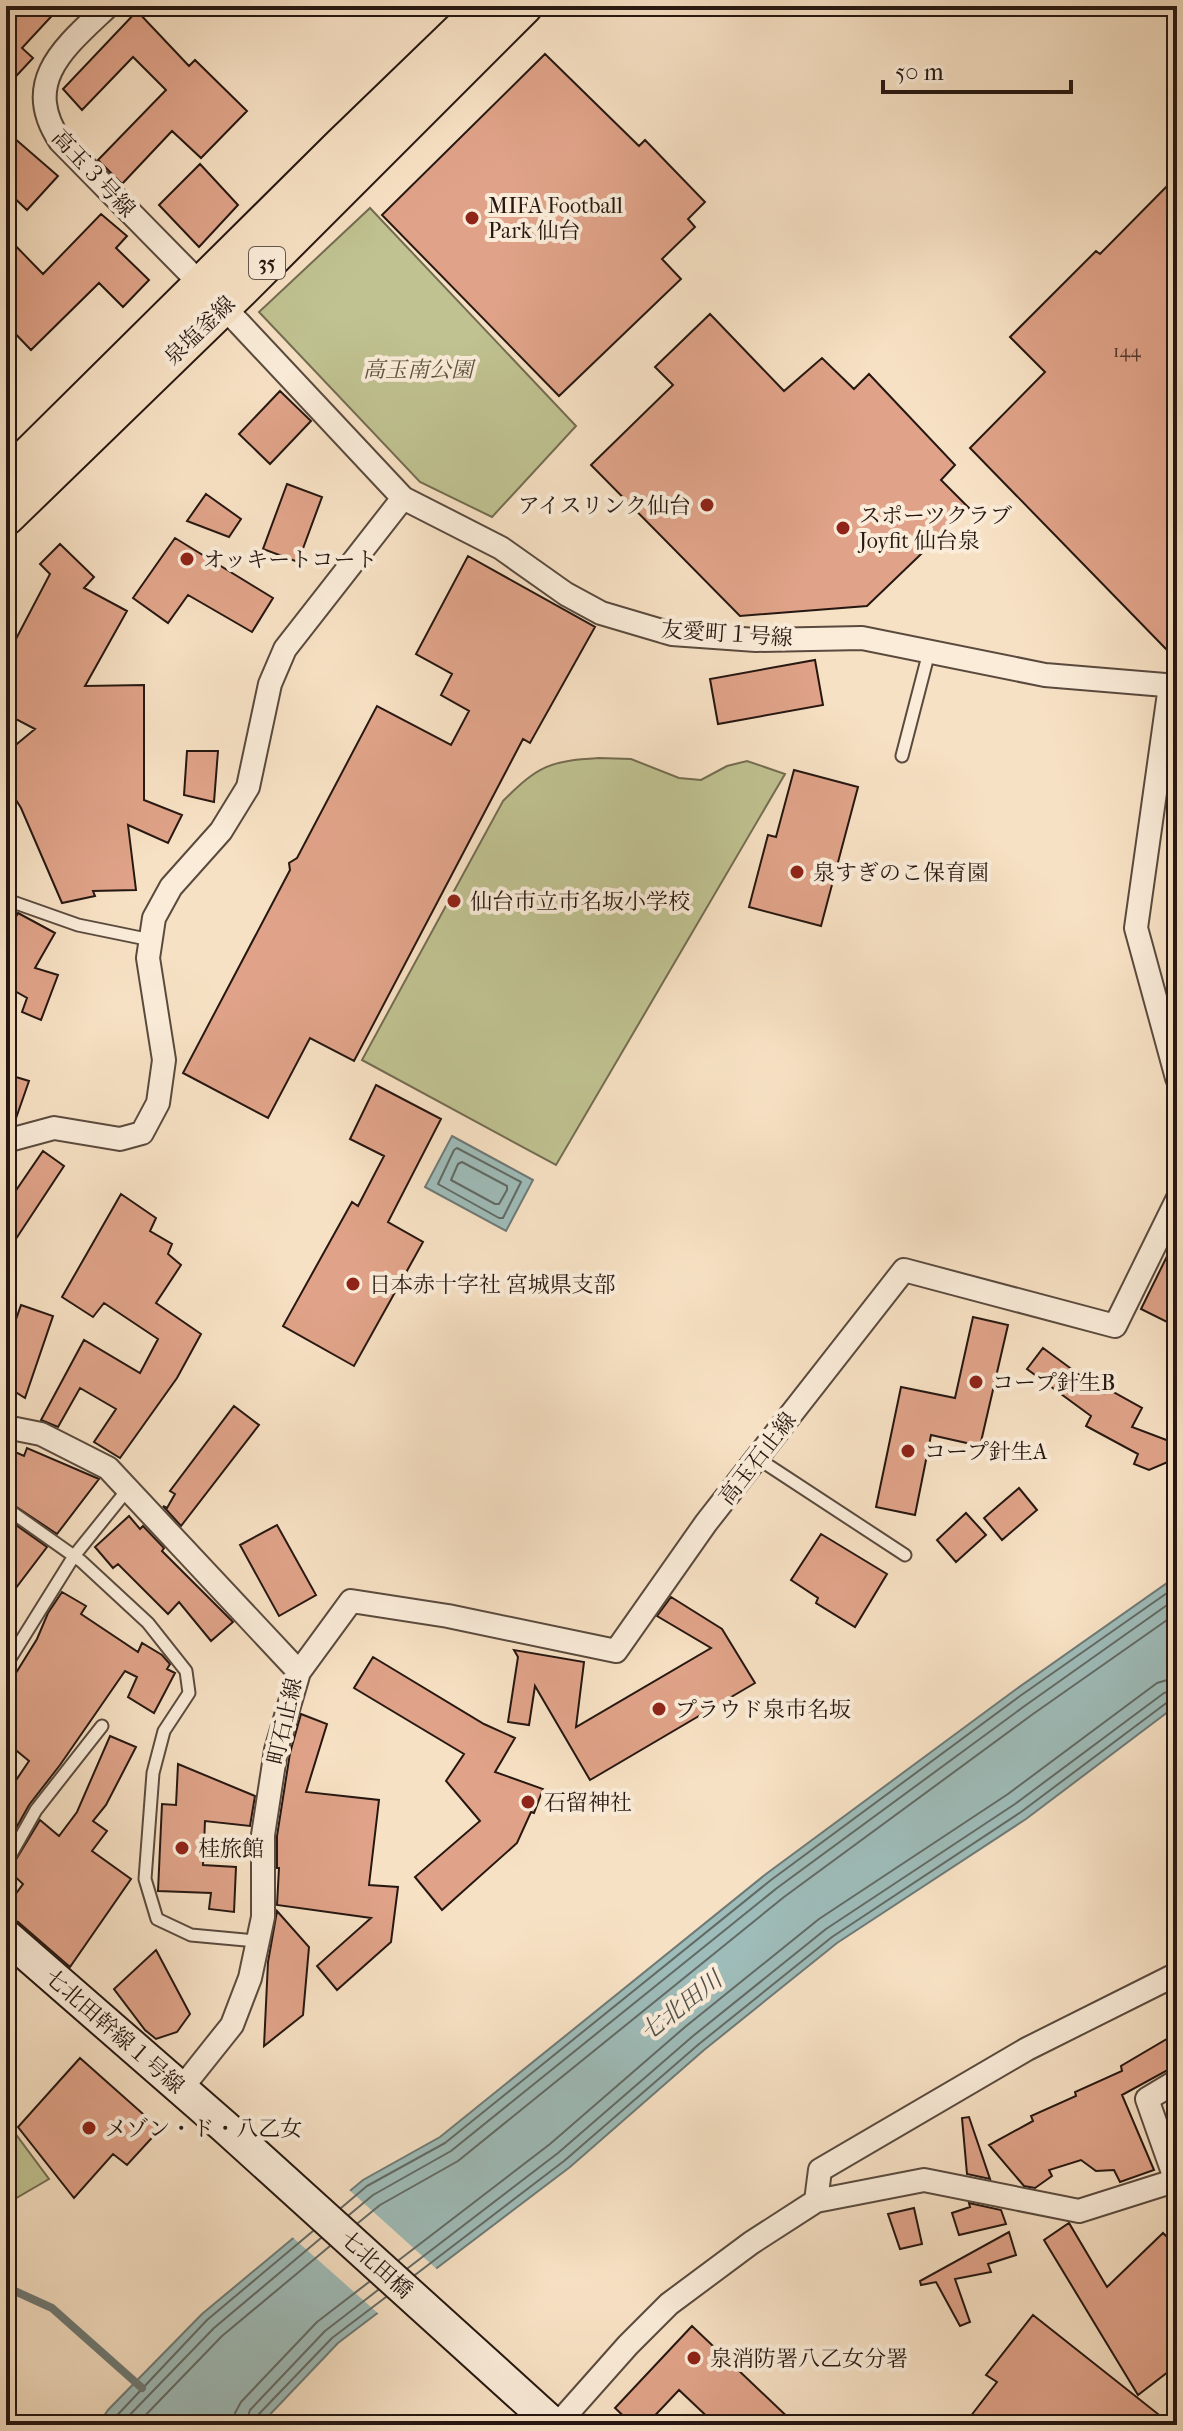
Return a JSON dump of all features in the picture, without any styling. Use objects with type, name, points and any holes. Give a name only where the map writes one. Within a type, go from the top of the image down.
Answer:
[{"type":"main road","name":"35","points":[[6,478],[221,305],[486,6]]},
{"type":"main road","name":"泉塩釜線","points":[[6,517],[524,6]]},
{"type":"street","name":"高玉３号線","points":[[108,6],[60,52],[49,72],[44,98],[49,124],[60,141],[221,305]]},
{"type":"street","name":"友愛町１号線","points":[[221,305],[403,498],[501,548],[566,594],[601,613],[672,634],[756,640],[862,638],[1045,675],[1174,686]]},
{"type":"street","points":[[6,1141],[54,1128],[120,1139],[142,1133],[158,1103],[164,1060],[148,958],[154,918],[171,887],[221,831],[248,787],[270,684],[285,649],[403,498]]},
{"type":"street","points":[[1174,686],[1136,928],[1177,1078]]},
{"type":"street","name":"高玉石止線","points":[[299,1672],[351,1601],[448,1616],[616,1651],[706,1523],[904,1270],[1115,1326],[1177,1200]]},
{"type":"street","name":"町石止線","points":[[6,1427],[41,1434],[108,1468],[299,1672],[276,1750],[263,1835],[263,1917],[250,1978],[232,2025],[181,2089]]},
{"type":"street","name":"七北田幹線１号線","points":[[6,1936],[225,2127]]},
{"type":"street","points":[[816,2201],[820,2170],[1027,2049],[1177,1974]]},
{"type":"street","points":[[556,2425],[669,2304],[751,2243],[816,2201],[924,2180],[1079,2211],[1176,2180],[1147,2099],[1177,2081]]},
{"type":"street","name":"七北田橋","points":[[225,2127],[556,2425]]},
{"type":"lane","points":[[902,756],[929,652]]},
{"type":"lane","points":[[10,901],[78,925],[151,940]]},
{"type":"lane","points":[[757,1458],[905,1555]]},
{"type":"lane","points":[[6,1665],[74,1556],[128,1489]]},
{"type":"lane","points":[[6,1508],[74,1556],[148,1623],[186,1671],[189,1693],[164,1731],[153,1773],[145,1879],[157,1919],[191,1935],[257,1941]]},
{"type":"lane","points":[[6,1863],[36,1810],[102,1726]]},
{"type":"green space","name":"高玉南公園","points":[[370,208],[576,426],[492,517],[420,482],[259,312]]},
{"type":"green space","points":[[599,758],[631,759],[679,778],[701,780],[727,766],[747,761],[785,774],[556,1165],[362,1060],[503,801],[546,767]]},
{"type":"green space","points":[[6,2121],[49,2179],[6,2204]]},
{"type":"water","points":[[452,1136],[533,1180],[506,1231],[425,1187]]},
{"type":"water","name":"七北田川","points":[[1177,1576],[1177,1705],[1026,1819],[837,1943],[704,2050],[570,2167],[338,2343],[260,2425],[98,2425],[108,2410],[202,2314],[363,2180],[440,2137],[766,1874],[1015,1690]]},
{"type":"pier","points":[[347,2188],[440,2272],[381,2316],[290,2235]]},
{"type":"building","points":[[12,6],[61,6],[22,48],[33,58],[6,87],[6,13]]},
{"type":"building","points":[[137,11],[189,66],[195,60],[247,111],[201,158],[172,131],[122,184],[98,160],[166,90],[133,57],[82,110],[63,89]]},
{"type":"building","points":[[545,54],[639,146],[645,140],[705,202],[688,219],[695,227],[662,259],[681,279],[559,396],[382,215]]},
{"type":"building","points":[[6,131],[58,176],[27,210],[6,190]]},
{"type":"building","points":[[200,164],[238,205],[199,247],[159,205]]},
{"type":"building","points":[[1177,176],[1177,640],[1167,650],[970,448],[1045,372],[1010,337],[1096,251],[1100,254]]},
{"type":"building","points":[[101,214],[127,236],[116,248],[149,280],[123,307],[99,283],[31,350],[6,324],[6,236],[43,274]]},
{"type":"building","points":[[710,314],[784,391],[822,358],[854,389],[869,374],[955,465],[941,480],[969,508],[867,606],[740,616],[591,465],[673,385],[655,367]]},
{"type":"building","points":[[280,391],[311,421],[270,464],[239,434]]},
{"type":"building","points":[[287,484],[322,497],[298,562],[263,549]]},
{"type":"building","points":[[206,494],[241,519],[229,537],[187,521]]},
{"type":"building","points":[[175,538],[273,598],[252,632],[188,595],[168,623],[133,598]]},
{"type":"building","points":[[60,544],[94,577],[84,588],[127,611],[85,686],[144,685],[144,800],[182,815],[168,843],[128,825],[136,890],[93,891],[95,896],[62,903],[21,808],[6,784],[6,753],[35,729],[6,714],[6,658],[50,574],[40,564]]},
{"type":"building","points":[[468,556],[595,627],[530,743],[523,739],[354,1061],[310,1038],[268,1118],[183,1073],[290,870],[289,863],[297,858],[377,706],[451,745],[469,711],[441,695],[452,674],[416,654]]},
{"type":"building","points":[[815,660],[823,705],[718,724],[710,679]]},
{"type":"building","points":[[187,751],[218,751],[214,802],[184,795]]},
{"type":"building","name":"泉すぎのこ保育園","points":[[794,770],[858,787],[821,926],[749,907],[768,835],[776,837]]},
{"type":"building","points":[[18,913],[55,933],[35,968],[58,975],[41,1020],[22,1012],[27,998],[6,986],[6,935]]},
{"type":"building","points":[[6,1074],[29,1081],[14,1124],[6,1126]]},
{"type":"building","name":"日本赤十字社 宮城県支部","points":[[376,1085],[441,1119],[388,1222],[423,1242],[354,1366],[283,1326],[352,1202],[358,1206],[384,1156],[350,1139]]},
{"type":"building","points":[[43,1151],[64,1166],[6,1254],[6,1205]]},
{"type":"building","points":[[121,1194],[156,1218],[150,1231],[172,1244],[168,1254],[181,1265],[156,1303],[201,1334],[177,1378],[120,1458],[94,1442],[116,1409],[80,1388],[58,1427],[41,1420],[84,1340],[140,1373],[158,1339],[104,1303],[93,1317],[62,1297]]},
{"type":"building","points":[[1177,1236],[1177,1327],[1141,1309]]},
{"type":"building","points":[[21,1305],[53,1316],[25,1398],[6,1386],[6,1348]]},
{"type":"building","points":[[973,1317],[1008,1325],[980,1446],[931,1435],[915,1515],[876,1507],[901,1387],[955,1398]]},
{"type":"building","points":[[1043,1348],[1104,1393],[1106,1388],[1142,1408],[1132,1427],[1177,1444],[1177,1458],[1149,1470],[1134,1464],[1138,1454],[1086,1426],[1091,1416],[1027,1369]]},
{"type":"building","points":[[234,1406],[259,1425],[181,1526],[163,1506],[167,1508],[175,1494],[170,1491]]},
{"type":"building","points":[[6,1448],[24,1456],[27,1448],[99,1479],[57,1534],[6,1500]]},
{"type":"building","points":[[1019,1488],[1037,1510],[1002,1540],[984,1518]]},
{"type":"building","points":[[966,1513],[986,1535],[956,1562],[937,1540]]},
{"type":"building","points":[[129,1516],[140,1529],[143,1526],[164,1548],[162,1551],[233,1622],[211,1641],[179,1602],[168,1614],[118,1564],[113,1568],[95,1547]]},
{"type":"building","points":[[6,1518],[47,1547],[6,1601]]},
{"type":"building","points":[[277,1525],[316,1595],[279,1616],[240,1545]]},
{"type":"building","points":[[821,1534],[887,1574],[855,1627],[816,1603],[818,1598],[791,1580]]},
{"type":"building","points":[[62,1592],[86,1606],[81,1614],[138,1652],[142,1643],[162,1655],[170,1664],[167,1669],[175,1673],[154,1713],[128,1697],[137,1677],[125,1671],[29,1805],[6,1846],[6,1795],[29,1761],[6,1742],[6,1689]]},
{"type":"building","name":"プラウド泉市名坂","points":[[671,1597],[722,1629],[755,1683],[590,1780],[535,1686],[529,1725],[508,1722],[518,1657],[514,1650],[584,1662],[576,1727],[711,1648],[657,1616]]},
{"type":"building","points":[[373,1657],[484,1724],[515,1738],[495,1772],[543,1789],[517,1843],[442,1910],[415,1877],[480,1821],[446,1781],[464,1754],[354,1688]]},
{"type":"building","points":[[301,1714],[327,1724],[306,1792],[379,1800],[369,1885],[398,1887],[391,1942],[337,1990],[317,1966],[371,1918],[277,1905],[277,1836],[290,1753]]},
{"type":"building","points":[[110,1736],[136,1747],[106,1805],[93,1821],[107,1831],[92,1851],[131,1879],[70,1967],[18,1922],[6,1918],[6,1907],[23,1884],[9,1871],[40,1820],[59,1836],[77,1812]]},
{"type":"building","name":"桂旅館","points":[[178,1764],[255,1796],[250,1826],[205,1821],[203,1865],[236,1867],[234,1912],[209,1909],[211,1893],[158,1891],[162,1804],[176,1805]]},
{"type":"building","points":[[277,1911],[309,1947],[303,2015],[264,2046],[268,1962]]},
{"type":"building","points":[[156,1950],[190,2014],[177,2032],[156,2039],[145,2030],[114,1989]]},
{"type":"building","points":[[1177,2033],[1177,2065],[1122,2095],[1154,2170],[1120,2182],[1114,2170],[1096,2171],[1081,2160],[1049,2170],[1052,2176],[1035,2188],[1024,2186],[989,2145],[1033,2121],[1031,2116],[1122,2071],[1121,2066]]},
{"type":"building","name":"メゾン・ド・八乙女","points":[[80,2058],[160,2129],[127,2165],[113,2154],[74,2198],[18,2127]]},
{"type":"building","points":[[969,2117],[990,2179],[967,2174],[962,2118]]},
{"type":"building","points":[[969,2203],[1001,2210],[1006,2224],[959,2235],[952,2213],[970,2207]]},
{"type":"building","points":[[914,2208],[922,2244],[900,2249],[888,2214]]},
{"type":"building","points":[[1177,2222],[1177,2365],[1138,2395],[1044,2240],[1069,2223],[1107,2287],[1163,2233],[1167,2237]]},
{"type":"building","points":[[1009,2232],[1016,2255],[988,2264],[991,2272],[955,2279],[970,2322],[960,2326],[936,2282],[921,2285],[920,2281]]},
{"type":"building","points":[[1033,2315],[1158,2414],[1148,2425],[980,2425],[970,2417],[997,2382],[986,2375]]},
{"type":"building","name":"泉消防署八乙女分署","points":[[692,2326],[796,2425],[716,2425],[679,2390],[646,2425],[633,2425],[615,2408]]},
{"type":"waterway","points":[[6,2287],[52,2308],[142,2388]]},
{"type":"place","name":"MIFA Football Park 仙台","points":[[472,218]]},
{"type":"place","name":"アイスリンク仙台","points":[[707,505]]},
{"type":"place","name":"スポーツクラブ Joyfit 仙台泉","points":[[843,528]]},
{"type":"place","name":"オッキートコート","points":[[187,559]]},
{"type":"place","name":"泉すぎのこ保育園","points":[[797,872]]},
{"type":"place","name":"仙台市立市名坂小学校","points":[[454,901]]},
{"type":"place","name":"日本赤十字社 宮城県支部","points":[[353,1284]]},
{"type":"place","name":"コープ針生B","points":[[976,1382]]},
{"type":"place","name":"コープ針生A","points":[[908,1451]]},
{"type":"place","name":"プラウド泉市名坂","points":[[659,1709]]},
{"type":"place","name":"石留神社","points":[[528,1802]]},
{"type":"place","name":"桂旅館","points":[[182,1848]]},
{"type":"place","name":"メゾン・ド・八乙女","points":[[89,2128]]},
{"type":"place","name":"泉消防署八乙女分署","points":[[694,2358]]}]
